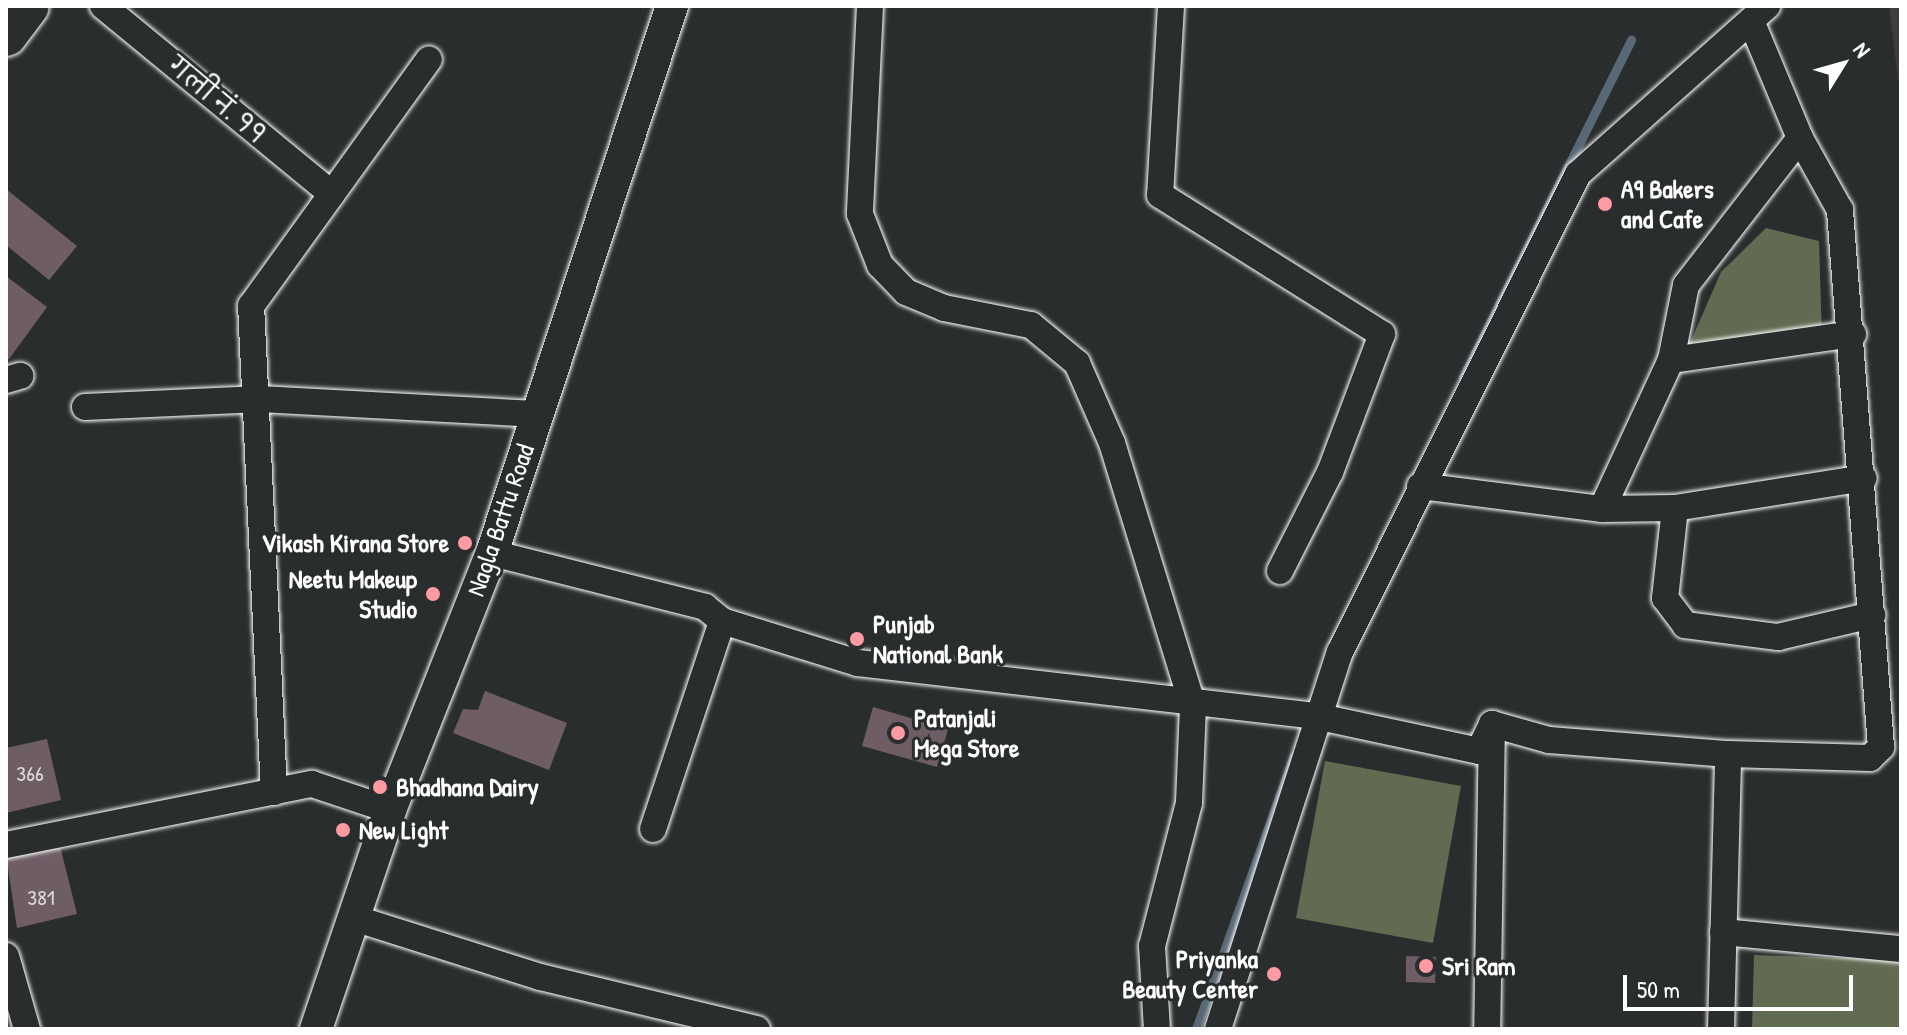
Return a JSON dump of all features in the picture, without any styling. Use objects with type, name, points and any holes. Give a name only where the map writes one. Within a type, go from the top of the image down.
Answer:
[{"type":"highway","points":[[6,35],[28,6]]},
{"type":"street","name":"गली नं. ११","points":[[103,6],[332,194]]},
{"type":"street","name":"Nagla Battu Road","points":[[316,1029],[390,810],[492,553],[535,414],[672,6]]},
{"type":"street","points":[[870,6],[860,214],[880,265],[906,292],[944,308],[1031,325],[1077,363],[1112,443],[1193,707],[1189,803],[1152,946],[1158,1029],[1150,1029]]},
{"type":"street","points":[[1171,6],[1160,195],[1382,334],[1330,472],[1280,571]]},
{"type":"street","points":[[1218,1029],[1306,716],[1420,486],[1494,352],[1578,174],[1759,14],[1800,138],[1840,210],[1853,334],[1872,615],[1891,753],[1870,758],[1728,754],[1549,740],[1492,724]]},
{"type":"street","points":[[274,792],[260,399],[251,306],[429,59]]},
{"type":"street","points":[[1602,509],[1671,360],[1686,285],[1800,138]]},
{"type":"street","points":[[1671,360],[1853,334]]},
{"type":"street","points":[[85,407],[260,399],[535,414]]},
{"type":"street","points":[[1420,486],[1602,509],[1675,508],[1864,478]]},
{"type":"street","points":[[1675,508],[1665,598],[1685,625],[1778,637],[1872,615]]},
{"type":"street","points":[[492,553],[705,607],[722,621],[858,663],[1193,707],[1306,716],[1479,751],[1492,724]]},
{"type":"street","points":[[653,829],[722,621]]},
{"type":"street","points":[[1487,1029],[1492,724]]},
{"type":"street","points":[[1721,1029],[1728,754]]},
{"type":"street","points":[[6,845],[312,784],[390,810]]},
{"type":"street","points":[[354,918],[692,1023],[757,1029]]},
{"type":"street","points":[[1723,932],[1901,949]]},
{"type":"street","points":[[6,956],[27,1029]]},
{"type":"shaded area","points":[[1889,6],[1901,6],[1901,104]]},
{"type":"green space","points":[[1766,228],[1819,241],[1822,340],[1690,343],[1721,272]]},
{"type":"green space","points":[[1325,761],[1461,786],[1433,943],[1296,918]]},
{"type":"green space","points":[[1754,955],[1901,960],[1901,1029],[1752,1029]]},
{"type":"building","points":[[6,189],[77,246],[49,280],[6,245]]},
{"type":"building","points":[[6,276],[47,307],[9,359],[6,357]]},
{"type":"building","points":[[485,691],[567,723],[549,770],[453,733],[463,709],[478,710]]},
{"type":"building","points":[[873,707],[948,729],[937,767],[862,746]]},
{"type":"building","points":[[47,739],[61,800],[6,813],[6,748]]},
{"type":"building","points":[[59,842],[77,914],[17,928],[6,855]]},
{"type":"building","points":[[1406,956],[1436,957],[1435,983],[1406,982]]},
{"type":"waterway","points":[[1463,377],[1631,40]]},
{"type":"waterway","points":[[1196,1029],[1294,756]]},
{"type":"place","name":"A9 Bakers and Cafe","points":[[1605,204]]},
{"type":"place","name":"Vikash Kirana Store","points":[[465,543]]},
{"type":"place","name":"Neetu Makeup Studio","points":[[433,594]]},
{"type":"place","name":"Punjab National Bank","points":[[857,639]]},
{"type":"place","name":"Patanjali Mega Store","points":[[898,733]]},
{"type":"place","name":"Bhadhana Dairy","points":[[380,787]]},
{"type":"place","name":"New Light","points":[[343,830]]},
{"type":"place","name":"Sri Ram","points":[[1426,966]]},
{"type":"place","name":"Priyanka Beauty Center","points":[[1274,974]]}]
